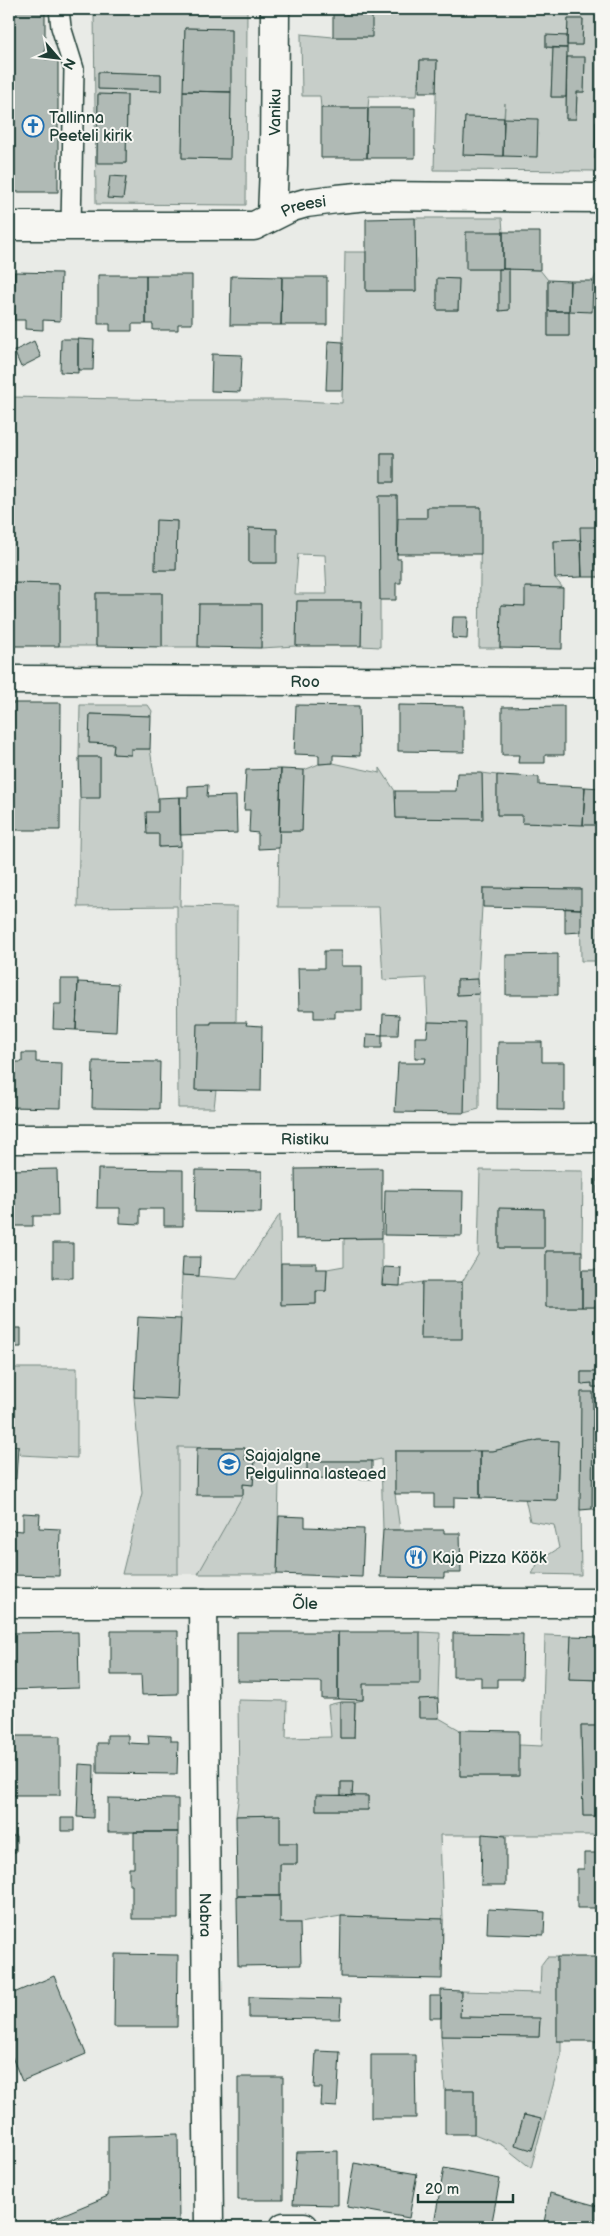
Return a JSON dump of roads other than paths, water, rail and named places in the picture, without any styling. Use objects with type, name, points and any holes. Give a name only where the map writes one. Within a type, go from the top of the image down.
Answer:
[{"type":"street","name":"Vaniku","points":[[272,216],[275,9]]},
{"type":"street","name":"Preesi","points":[[9,226],[254,226],[272,216],[306,203],[369,196],[601,198]]},
{"type":"street","name":"Roo","points":[[9,680],[601,682]]},
{"type":"street","name":"Ristiku","points":[[9,1139],[601,1138]]},
{"type":"street","name":"Õle","points":[[9,1603],[601,1603]]},
{"type":"street","name":"Nabra","points":[[203,1603],[209,2227]]},
{"type":"street","points":[[284,2227],[304,2227]]},
{"type":"lane","points":[[59,9],[61,27],[74,68],[71,226]]},
{"type":"place","name":"Tallinna Peeteli kirik","points":[[33,126]]},
{"type":"place","name":"Sajajalgne Pelgulinna lasteaed","points":[[229,1464]]},
{"type":"place","name":"Kaja Pizza Köök","points":[[416,1557]]}]
